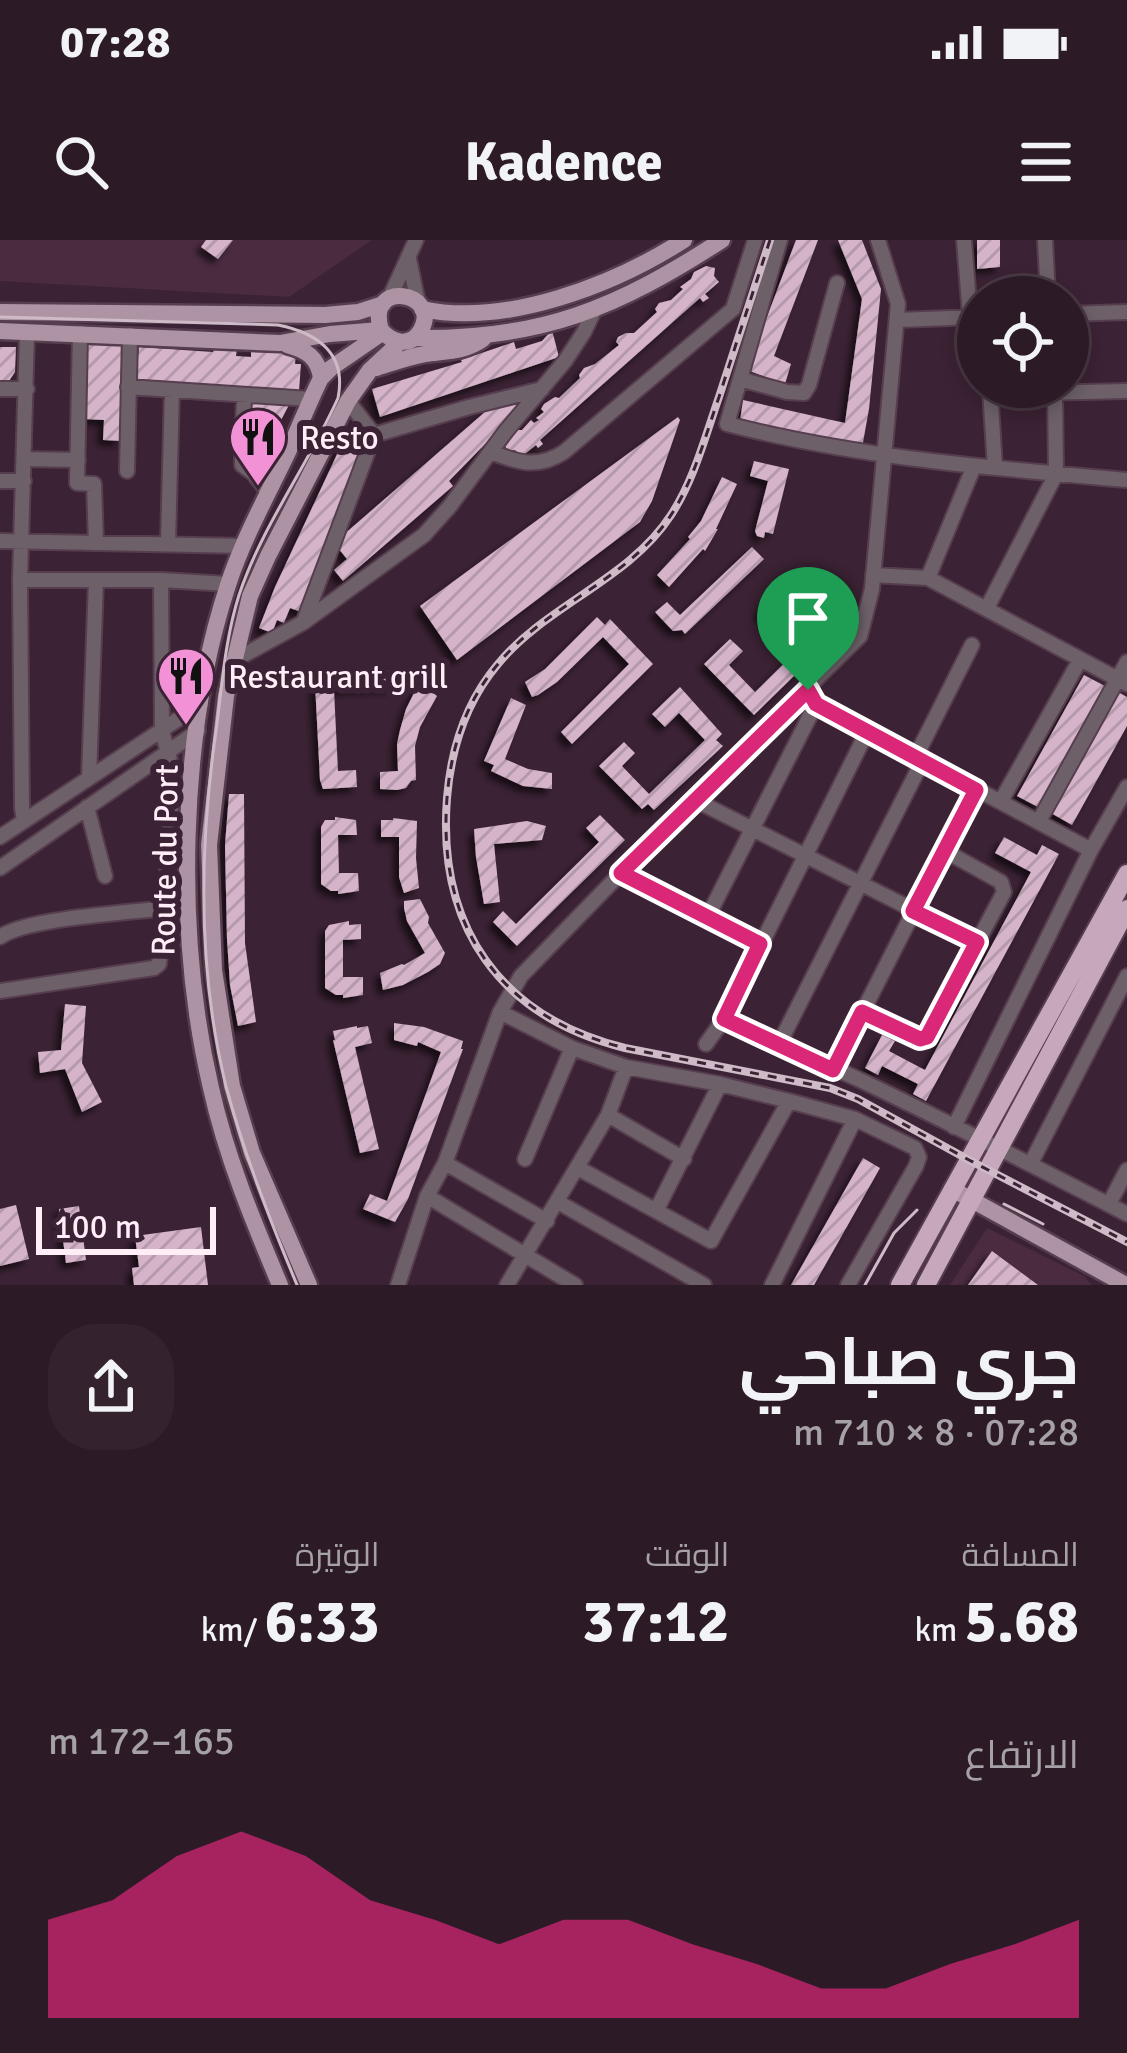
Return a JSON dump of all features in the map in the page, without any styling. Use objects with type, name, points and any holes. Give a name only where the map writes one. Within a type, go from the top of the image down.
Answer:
[{"type":"highway","points":[[900,1285],[1127,874]]},
{"type":"highway","points":[[926,1285],[1127,909]]},
{"type":"main road","points":[[0,312],[345,315],[404,296],[420,306],[472,315],[536,303],[638,266],[684,240]]},
{"type":"main road","points":[[0,331],[280,343],[381,332],[407,340],[488,335],[559,323],[594,311],[658,280],[722,240]]},
{"type":"main road","points":[[381,332],[378,316],[386,301]]},
{"type":"main road","points":[[407,340],[423,325],[420,306]]},
{"type":"main road","name":"Route du Port","points":[[280,1285],[229,1154],[210,1087],[199,1021],[186,886],[198,731],[211,644],[243,546],[321,378],[381,332]]},
{"type":"main road","points":[[370,370],[473,346],[488,335]]},
{"type":"main road","points":[[407,340],[425,355]]},
{"type":"main road","name":"Route du Port","points":[[309,1285],[252,1153],[232,1086],[217,992],[208,844],[226,696],[258,576],[348,401],[370,370],[407,340]]},
{"type":"main road","points":[[280,343],[312,356],[321,378]]},
{"type":"main road","points":[[952,1189],[1126,1285]]},
{"type":"street","points":[[491,452],[532,465],[549,462],[564,452],[733,309],[755,240]]},
{"type":"street","points":[[780,240],[727,424],[788,440],[884,455],[1127,481]]},
{"type":"street","points":[[398,1285],[427,1196],[445,1162],[500,1012],[521,976],[695,800],[812,697],[860,636],[874,575],[898,304],[878,240]]},
{"type":"street","points":[[964,240],[969,276]]},
{"type":"street","points":[[1046,240],[1047,276]]},
{"type":"street","points":[[413,247],[420,306]]},
{"type":"street","points":[[386,301],[413,247]]},
{"type":"street","points":[[740,379],[804,393],[837,284]]},
{"type":"street","points":[[233,662],[304,622],[424,535],[542,389],[594,311]]},
{"type":"street","points":[[1089,313],[1127,312]]},
{"type":"street","points":[[897,320],[957,317]]},
{"type":"street","points":[[25,821],[20,580],[27,332]]},
{"type":"street","points":[[80,333],[77,483],[94,484],[96,543]]},
{"type":"street","points":[[127,471],[130,335]]},
{"type":"street","points":[[128,387],[310,400]]},
{"type":"street","points":[[0,389],[27,389]]},
{"type":"street","points":[[374,435],[542,389]]},
{"type":"street","points":[[1089,390],[1127,391]]},
{"type":"street","points":[[168,544],[172,391]]},
{"type":"street","points":[[244,395],[242,465],[268,492]]},
{"type":"street","points":[[348,401],[374,435]]},
{"type":"street","points":[[991,408],[995,468]]},
{"type":"street","points":[[987,608],[1055,474],[1055,408]]},
{"type":"street","points":[[304,622],[374,435]]},
{"type":"street","points":[[24,459],[78,460]]},
{"type":"street","points":[[928,578],[974,466]]},
{"type":"street","points":[[0,481],[24,481]]},
{"type":"street","points":[[0,542],[243,546]]},
{"type":"street","points":[[874,575],[928,578],[1122,681]]},
{"type":"street","points":[[20,580],[228,584]]},
{"type":"street","points":[[89,778],[96,580]]},
{"type":"street","points":[[0,991],[154,968],[161,958],[173,771],[162,731],[161,580]]},
{"type":"street","points":[[778,1046],[973,645]]},
{"type":"street","points":[[1001,801],[1080,660]]},
{"type":"street","points":[[1039,821],[1122,681],[1127,662]]},
{"type":"street","points":[[0,672],[20,672]]},
{"type":"street","points":[[812,697],[1091,850]]},
{"type":"street","points":[[708,916],[812,697]]},
{"type":"street","points":[[0,837],[201,704]]},
{"type":"street","points":[[706,1044],[724,1019],[868,730]]},
{"type":"street","points":[[0,868],[198,731]]},
{"type":"street","points":[[954,1126],[1127,787]]},
{"type":"street","points":[[833,1070],[976,790]]},
{"type":"street","points":[[695,800],[977,942]]},
{"type":"street","points":[[87,807],[105,876]]},
{"type":"street","points":[[862,1012],[923,1039],[1004,892],[1001,882],[945,851]]},
{"type":"street","points":[[621,873],[760,944]]},
{"type":"street","points":[[0,937],[11,929],[36,924],[165,908]]},
{"type":"street","points":[[1031,1163],[1127,976]]},
{"type":"street","points":[[500,1012],[572,1048],[626,1067],[720,1084],[855,1119],[915,1148],[916,1166],[848,1285]]},
{"type":"street","points":[[724,1019],[854,1077],[1127,1214]]},
{"type":"street","points":[[525,1159],[572,1048]]},
{"type":"street","points":[[507,1285],[608,1114],[626,1067]]},
{"type":"street","points":[[656,1211],[720,1084]]},
{"type":"street","points":[[578,1168],[709,1241],[789,1101]]},
{"type":"street","points":[[608,1114],[685,1159]]},
{"type":"street","points":[[772,1285],[855,1119]]},
{"type":"street","points":[[445,1162],[547,1221]]},
{"type":"street","points":[[1109,1204],[1127,1170]]},
{"type":"street","points":[[427,1196],[575,1285]]},
{"type":"street","points":[[557,1202],[704,1285]]},
{"type":"shaded area","points":[[0,240],[372,240],[289,297],[0,281]]},
{"type":"shaded area","points":[[987,1228],[1084,1276],[1092,1285],[950,1285]]},
{"type":"building","points":[[206,240],[233,240],[218,259],[201,247]]},
{"type":"building","points":[[796,240],[818,240],[774,356],[791,364],[785,384],[747,370]]},
{"type":"building","points":[[838,240],[862,240],[881,289],[862,448],[740,421],[743,400],[845,423],[862,299]]},
{"type":"building","points":[[977,240],[1000,240],[1000,267],[977,269]]},
{"type":"building","points":[[706,266],[715,268],[719,282],[705,294],[709,298],[703,302],[700,298],[540,440],[543,444],[538,448],[521,457],[515,450],[508,451],[507,438],[531,420],[539,420],[544,404],[559,398],[584,368],[619,345],[618,337],[634,333],[657,312],[659,303],[671,300],[694,272]]},
{"type":"building","points":[[552,330],[559,357],[380,417],[372,389],[514,342],[516,349],[542,341]]},
{"type":"building","points":[[87,344],[126,346],[121,441],[103,440],[104,420],[83,419]]},
{"type":"building","points":[[0,347],[16,347],[15,372],[9,381],[0,380]]},
{"type":"building","points":[[139,347],[237,349],[236,356],[251,357],[251,351],[296,354],[295,364],[301,364],[299,391],[136,380]]},
{"type":"building","points":[[511,397],[523,405],[449,481],[453,486],[343,581],[334,570],[347,559],[334,543],[493,405],[496,409]]},
{"type":"building","points":[[248,403],[290,403],[279,433],[270,433],[261,458],[247,456]]},
{"type":"building","points":[[678,417],[652,501],[640,522],[457,660],[420,606]]},
{"type":"building","points":[[354,418],[363,438],[370,440],[304,613],[290,608],[284,623],[277,620],[272,633],[259,628],[275,587]]},
{"type":"building","points":[[754,461],[789,469],[773,534],[765,532],[764,538],[755,531],[768,481],[750,476]]},
{"type":"building","points":[[722,477],[737,484],[718,529],[705,551],[669,587],[657,575],[690,539]]},
{"type":"building","points":[[752,547],[764,559],[685,634],[673,631],[655,612],[667,602],[680,615]]},
{"type":"building","points":[[785,587],[834,637],[754,715],[704,664],[730,639],[743,651],[729,665],[755,692],[811,637],[785,610],[770,624],[759,612]]},
{"type":"building","points":[[597,617],[605,625],[610,619],[653,664],[572,744],[561,732],[629,664],[603,637],[538,695],[532,697],[525,682],[545,669]]},
{"type":"building","points":[[394,670],[396,687],[334,690],[338,771],[356,770],[357,787],[323,789],[318,675]]},
{"type":"building","points":[[1084,675],[1105,686],[1038,807],[1017,796]]},
{"type":"building","points":[[422,684],[437,696],[415,746],[416,780],[406,788],[380,789],[380,772],[398,771],[400,730],[406,709]]},
{"type":"building","points":[[680,687],[722,734],[716,740],[723,746],[654,810],[648,804],[642,809],[599,766],[624,742],[635,753],[622,766],[649,794],[705,740],[679,713],[665,727],[652,714]]},
{"type":"building","points":[[1118,692],[1127,697],[1127,726],[1072,825],[1051,813]]},
{"type":"building","points":[[511,698],[526,705],[505,759],[552,773],[552,789],[523,786],[491,771],[494,765],[484,761]]},
{"type":"building","points":[[229,794],[244,794],[245,943],[256,1022],[238,1026],[227,939]]},
{"type":"building","points":[[600,815],[625,840],[517,946],[493,922],[503,911],[516,924],[599,842],[586,828]]},
{"type":"building","points":[[335,817],[356,820],[357,835],[338,835],[339,873],[358,873],[359,891],[338,894],[321,884],[321,827]]},
{"type":"building","points":[[381,820],[417,821],[419,888],[404,893],[399,837],[381,837]]},
{"type":"building","points":[[527,821],[546,826],[542,840],[494,844],[500,902],[484,904],[474,829]]},
{"type":"building","points":[[1004,837],[1037,855],[1042,845],[1059,854],[926,1101],[913,1094],[918,1084],[882,1066],[878,1075],[865,1068],[882,1035],[895,1041],[889,1051],[925,1070],[1031,872],[995,853]]},
{"type":"building","points":[[420,899],[445,953],[440,964],[428,972],[383,990],[380,973],[425,953],[404,908],[404,901]]},
{"type":"building","points":[[349,921],[349,925],[361,924],[361,939],[343,940],[343,977],[363,977],[363,995],[343,998],[325,988],[325,931],[329,925]]},
{"type":"building","points":[[65,1004],[86,1006],[82,1063],[102,1102],[82,1112],[65,1069],[40,1073],[38,1052],[61,1050]]},
{"type":"building","points":[[394,1023],[424,1027],[463,1041],[408,1199],[395,1222],[363,1209],[370,1194],[387,1201],[441,1052],[418,1042],[417,1046],[394,1040]]},
{"type":"building","points":[[368,1026],[372,1043],[355,1047],[379,1149],[360,1153],[333,1040],[333,1031]]},
{"type":"building","points":[[863,1158],[880,1168],[814,1285],[791,1285]]},
{"type":"building","points":[[16,1205],[29,1259],[0,1266],[0,1209]]},
{"type":"building","points":[[79,1206],[86,1260],[66,1263],[59,1209]]},
{"type":"building","points":[[201,1227],[208,1285],[134,1285],[132,1268],[139,1267],[135,1236]]},
{"type":"building","points":[[992,1251],[1038,1285],[968,1285]]},
{"type":"tram line","points":[[0,317],[278,325],[317,340],[338,369],[338,398],[260,545],[234,612],[210,775],[204,864],[210,998],[226,1086],[258,1187],[297,1285]]},
{"type":"tram line","points":[[1004,1204],[1043,1224]]},
{"type":"tram line","points":[[865,1285],[894,1233],[917,1210]]},
{"type":"railway","points":[[770,240],[698,458],[671,515],[633,557],[517,643],[486,679],[468,710],[456,744],[447,798],[453,887],[466,926],[485,960],[511,989],[543,1014],[581,1034],[625,1048],[830,1088],[1127,1242]]},
{"type":"place","name":"Resto","points":[[258,488]]},
{"type":"place","name":"Restaurant grill","points":[[186,727]]},
{"type":"route","points":[[808,690],[816,704],[976,790],[913,911],[977,942],[927,1037],[920,1039],[862,1012],[833,1070],[724,1019],[760,944],[621,873],[808,690]]}]
